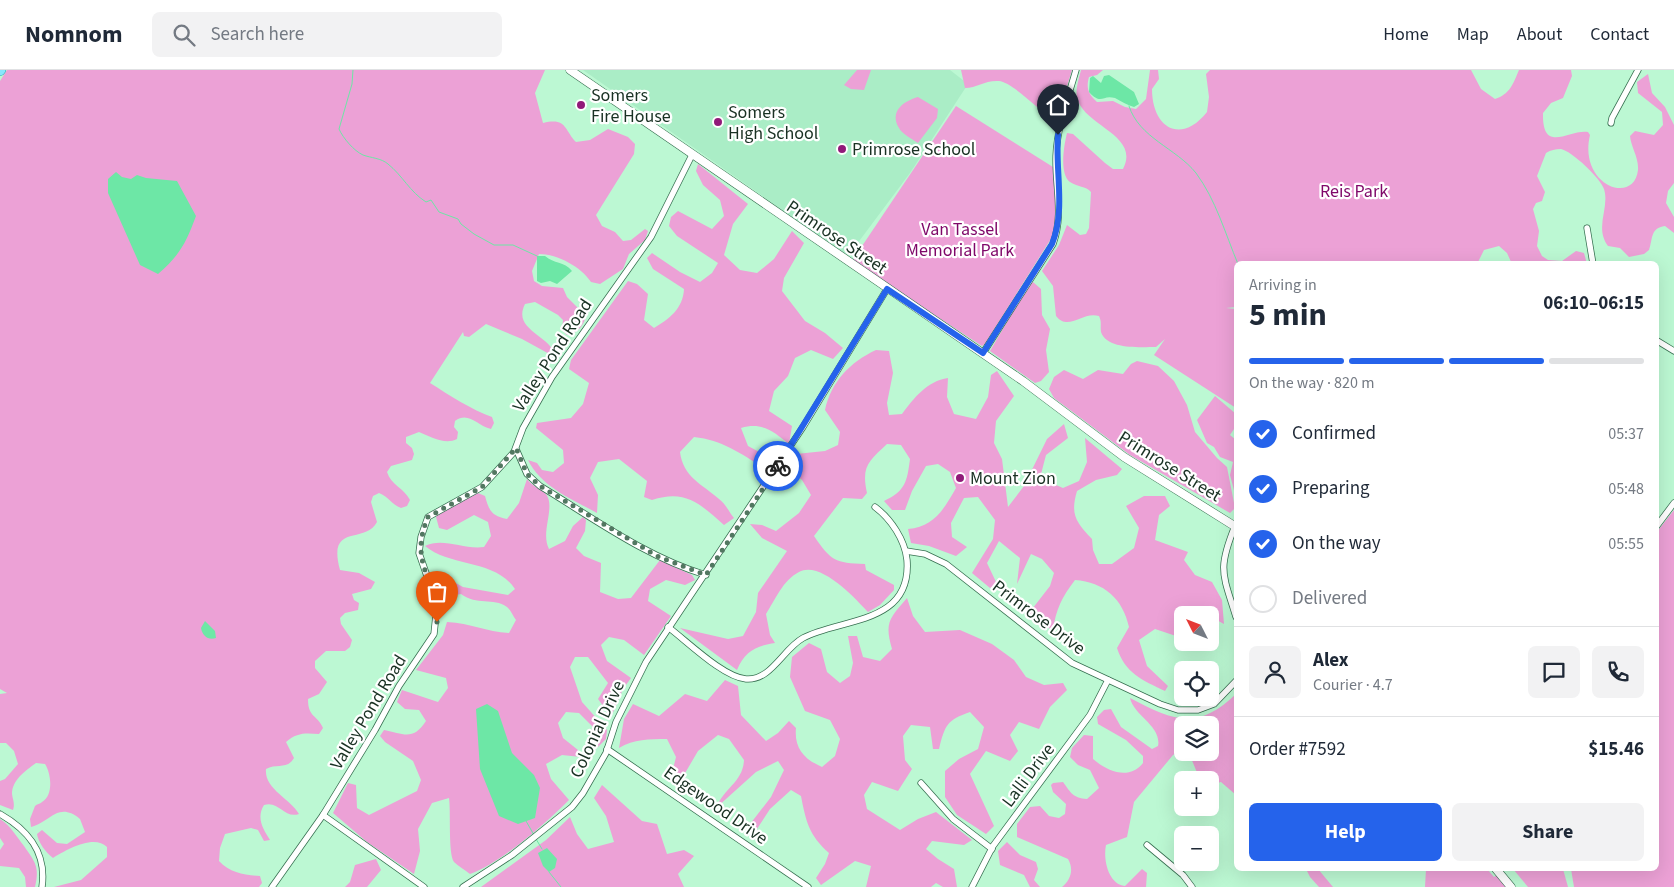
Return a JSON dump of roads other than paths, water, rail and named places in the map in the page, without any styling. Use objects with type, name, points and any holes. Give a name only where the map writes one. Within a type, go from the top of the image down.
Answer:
[{"type":"main road","name":"Primrose Street","points":[[570,70],[983,353],[1124,457],[1234,526]]},
{"type":"main road","points":[[1498,871],[1511,887]]},
{"type":"street","points":[[983,353],[1052,244],[1056,234],[1060,213],[1056,158],[1058,135],[1076,70]]},
{"type":"street","points":[[1611,123],[1638,70]]},
{"type":"street","name":"Valley Pond Road","points":[[272,887],[323,815],[375,730],[399,686],[434,634],[437,605],[419,553],[421,537],[428,517],[482,487],[516,448],[523,428],[552,378],[651,237],[692,155]]},
{"type":"street","points":[[1587,228],[1592,261]]},
{"type":"street","name":"Colonial Drive","points":[[463,887],[512,854],[573,805],[597,771],[616,722],[635,682],[668,627],[706,575],[803,427],[887,289]]},
{"type":"street","points":[[1659,342],[1674,351]]},
{"type":"street","points":[[516,448],[527,474],[540,486],[657,556],[706,575]]},
{"type":"street","points":[[1659,523],[1674,503]]},
{"type":"street","points":[[668,627],[732,676],[748,680],[761,677],[799,640],[811,634],[848,625],[878,614],[896,601],[905,580],[907,565],[906,551],[886,515],[875,507]]},
{"type":"street","points":[[1234,532],[1223,558],[1222,571],[1224,584],[1234,612]]},
{"type":"street","name":"Primrose Drive","points":[[906,551],[925,554],[946,564],[1072,663],[1160,704],[1186,711],[1198,710],[1214,704],[1234,683]]},
{"type":"street","name":"Lalli Drive","points":[[972,887],[992,848],[1090,715],[1108,680]]},
{"type":"street","name":"Edgewood Drive","points":[[607,749],[808,887]]},
{"type":"street","points":[[921,783],[953,819],[992,848]]},
{"type":"street","points":[[0,814],[20,827],[36,845],[43,865],[42,887]]},
{"type":"street","points":[[323,815],[424,887]]},
{"type":"street","points":[[1147,845],[1183,875],[1192,887]]},
{"type":"waterway","points":[[353,70],[352,84],[339,129],[346,140],[363,155],[385,162],[393,168],[420,198],[426,202],[431,200],[439,212],[458,219],[461,224],[474,234],[494,245],[513,245],[537,256]]},
{"type":"waterway","points":[[1129,106],[1134,117],[1149,135],[1188,164],[1203,183],[1215,205],[1237,261]]},
{"type":"waterway","points":[[526,821],[534,835]]},
{"type":"waterway","points":[[536,839],[542,849]]},
{"type":"waterway","points":[[549,872],[561,887]]},
{"type":"place","name":"Somers Fire House","points":[[581,105]]},
{"type":"place","name":"Somers High School","points":[[718,122]]},
{"type":"place","name":"Primrose School","points":[[842,149]]},
{"type":"place","name":"Mount Zion","points":[[960,478]]},
{"type":"park label","name":"Reis Park","points":[[1354,191]]},
{"type":"park label","name":"Van Tassel Memorial Park","points":[[960,239]]}]
